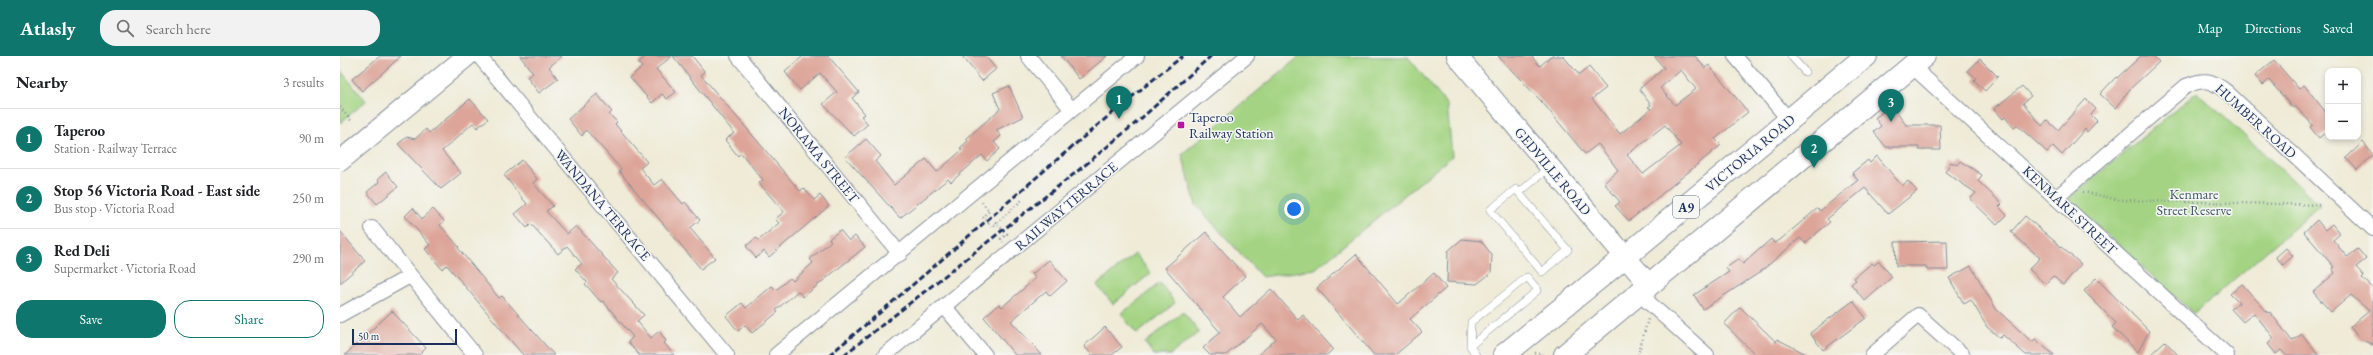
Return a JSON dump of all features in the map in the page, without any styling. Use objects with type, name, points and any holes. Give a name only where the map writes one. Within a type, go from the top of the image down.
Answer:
[{"type":"highway","name":"VICTORIA ROAD","points":[[1504,355],[1625,257],[1866,56]]},
{"type":"highway","name":"A9","points":[[1565,355],[1918,61]]},
{"type":"street","points":[[340,161],[467,56]]},
{"type":"street","name":"WANDANA TERRACE","points":[[479,56],[727,355]]},
{"type":"street","name":"NORAMA STREET","points":[[738,56],[900,254]]},
{"type":"street","points":[[1028,56],[1072,110]]},
{"type":"street","points":[[776,355],[900,254],[1137,56]]},
{"type":"street","name":"RAILWAY TERRACE","points":[[884,355],[1247,56]]},
{"type":"street","name":"GEDVILLE ROAD","points":[[1457,56],[1649,285]]},
{"type":"street","points":[[1735,56],[1789,120]]},
{"type":"street","name":"KENMARE STREET","points":[[1918,61],[2062,192],[2227,355]]},
{"type":"street","name":"HUMBER ROAD","points":[[2062,192],[2186,86],[2200,81],[2213,82],[2233,98],[2373,229]]},
{"type":"street","points":[[372,228],[475,355]]},
{"type":"street","points":[[340,315],[410,276]]},
{"type":"street","points":[[1649,285],[1647,301],[1707,355]]},
{"type":"street","points":[[944,306],[985,355]]},
{"type":"street","points":[[1872,355],[1918,315],[1963,355]]},
{"type":"lane","points":[[1791,56],[1805,72]]},
{"type":"lane","points":[[1519,193],[1549,167]]},
{"type":"lane","points":[[1516,189],[1519,193],[1568,250],[1542,272],[1490,210],[1516,189]]},
{"type":"lane","points":[[1470,346],[1538,290],[1527,277],[1471,322],[1470,346],[1476,355]]},
{"type":"path","points":[[340,107],[352,122]]},
{"type":"path","points":[[974,192],[989,211],[983,217],[992,227],[995,222],[1022,200]]},
{"type":"path","points":[[2062,192],[2120,200],[2320,205]]},
{"type":"path","points":[[995,222],[1006,234]]},
{"type":"path","points":[[1638,355],[1648,317]]},
{"type":"path","points":[[1532,352],[1544,355]]},
{"type":"green space","points":[[1300,56],[1408,57],[1447,105],[1452,156],[1315,269],[1262,277],[1196,205],[1182,154]]},
{"type":"green space","points":[[340,70],[366,101],[340,123]]},
{"type":"green space","name":"Kenmare Street Reserve","points":[[2197,92],[2320,205],[2194,314],[2068,199]]},
{"type":"green space","points":[[1135,254],[1151,273],[1113,304],[1097,285]]},
{"type":"green space","points":[[1160,283],[1175,303],[1137,334],[1121,314]]},
{"type":"green space","points":[[1183,312],[1199,332],[1170,355],[1154,355],[1145,343]]},
{"type":"building","points":[[380,56],[401,56],[362,91],[352,79]]},
{"type":"building","points":[[520,56],[562,56],[549,67],[558,79],[539,93],[527,77],[533,73]]},
{"type":"building","points":[[646,56],[672,56],[656,69],[676,92],[667,99],[662,94],[652,103],[630,77],[642,67],[638,63]]},
{"type":"building","points":[[673,56],[692,56],[705,72],[701,75],[800,191],[804,188],[814,200],[820,195],[829,206],[769,257],[764,251],[756,258],[746,246],[756,238],[759,240],[779,223],[775,219],[784,212],[759,183],[763,180],[741,153],[738,156],[725,140],[734,133]]},
{"type":"building","points":[[803,56],[828,56],[859,92],[852,98],[865,114],[861,116],[868,124],[854,136],[823,104],[837,92],[820,73],[800,90],[785,72]]},
{"type":"building","points":[[962,56],[985,56],[996,69],[982,81]]},
{"type":"building","points":[[1061,56],[1107,56],[1079,79]]},
{"type":"building","points":[[1498,56],[1531,56],[1540,66],[1551,56],[1563,56],[1579,75],[1589,67],[1606,88],[1592,99],[1620,134],[1651,109],[1648,107],[1651,105],[1639,89],[1664,68],[1654,56],[1695,56],[1705,68],[1709,65],[1748,112],[1715,139],[1721,145],[1629,221],[1615,206],[1620,202],[1604,183],[1618,170],[1598,144],[1585,154],[1542,102]],"holes":[[[1681,70],[1696,89],[1675,105],[1660,88]],[[1665,125],[1681,145],[1643,174],[1627,155]]]},
{"type":"building","points":[[2141,56],[2153,56],[2159,62],[2130,89],[2115,108],[2100,94],[2116,77],[2117,78]]},
{"type":"building","points":[[1980,59],[1998,77],[1985,91],[1974,80],[1976,78],[1968,71]]},
{"type":"building","points":[[2274,60],[2299,89],[2304,85],[2325,111],[2325,133],[2319,138],[2310,127],[2313,125],[2295,106],[2293,108],[2269,80],[2263,85],[2255,76]]},
{"type":"building","points":[[1009,86],[1023,117],[996,130],[1001,136],[994,142],[1000,149],[987,161],[982,155],[951,182],[948,179],[900,218],[845,157],[866,139],[881,156],[875,161],[894,185],[926,159],[937,172],[962,150],[960,148],[968,141],[966,139],[1000,109],[993,93]]},
{"type":"building","points":[[2022,86],[2031,96],[2023,103],[2042,126],[2047,120],[2058,130],[2086,99],[2096,109],[2091,115],[2097,121],[2087,132],[2085,129],[2062,155],[2053,146],[2047,152],[2017,125],[2014,128],[2005,117],[2003,119],[1994,109]]},
{"type":"building","points":[[597,94],[612,112],[609,114],[617,122],[615,124],[647,162],[640,168],[654,185],[662,179],[683,204],[685,202],[700,220],[690,228],[715,258],[701,269],[619,171],[621,169],[586,130],[582,136],[568,119]]},
{"type":"building","points":[[470,99],[488,119],[477,128],[473,123],[442,151],[461,173],[441,189],[398,144],[407,137],[415,139],[426,129],[429,133]]},
{"type":"building","points":[[1891,105],[1906,125],[1940,125],[1941,150],[1919,150],[1919,147],[1886,147],[1874,132],[1881,126],[1875,118]]},
{"type":"building","points":[[2363,142],[2373,155],[2357,170],[2346,158]]},
{"type":"building","points":[[1877,156],[1902,186],[1908,181],[1917,191],[1888,214],[1865,188],[1827,219],[1830,222],[1805,243],[1800,238],[1759,273],[1703,309],[1694,295],[1729,272],[1726,268],[1739,259],[1743,264],[1771,239],[1774,243],[1780,240],[1818,208],[1820,211],[1858,180],[1852,173],[1868,160],[1870,163]]},
{"type":"building","points":[[522,160],[537,179],[533,183],[553,206],[546,211],[567,234],[576,226],[587,238],[618,273],[611,279],[644,315],[637,321],[651,338],[659,331],[666,341],[664,343],[674,355],[639,355],[628,342],[633,337],[603,301],[601,302],[585,284],[587,282],[575,269],[582,264],[567,246],[558,254],[531,224],[527,228],[515,214],[527,204],[504,175]]},
{"type":"building","points":[[1960,161],[1982,175],[1978,181],[2002,204],[1999,207],[2007,215],[1997,225],[1970,199],[1976,193],[1945,172],[1951,162],[1957,165]]},
{"type":"building","points":[[386,172],[398,187],[377,204],[367,192],[379,182],[378,179]]},
{"type":"building","points":[[413,208],[422,219],[433,209],[444,221],[440,225],[499,298],[502,296],[554,355],[523,355],[447,265],[442,269],[425,249],[430,245],[405,216]]},
{"type":"building","points":[[2025,216],[2081,264],[2063,285],[2053,276],[2045,284],[2029,269],[2040,258],[2011,232]]},
{"type":"building","points":[[2317,220],[2325,230],[2332,224],[2340,234],[2333,240],[2347,257],[2358,249],[2366,259],[2356,267],[2364,276],[2362,278],[2373,288],[2373,345],[2360,339],[2350,327],[2369,311],[2351,295],[2331,312],[2313,292],[2335,273],[2332,268],[2334,267],[2304,232]]},
{"type":"building","points":[[840,230],[849,241],[855,236],[865,247],[803,297],[798,291],[776,310],[778,312],[752,333],[745,325],[738,331],[726,316],[742,303],[746,308],[772,286],[776,290],[790,278],[793,281],[813,263],[810,259],[831,241],[829,239]]},
{"type":"building","points":[[340,231],[365,261],[340,283]]},
{"type":"building","points":[[1206,232],[1245,276],[1223,297],[1240,317],[1271,289],[1298,320],[1303,315],[1333,349],[1327,355],[1258,355],[1276,339],[1262,324],[1226,355],[1210,355],[1203,348],[1220,332],[1165,268]]},
{"type":"building","points":[[1462,239],[1481,241],[1492,255],[1491,273],[1477,284],[1447,282],[1448,251]]},
{"type":"building","points":[[1947,241],[1948,270],[1927,270],[1926,266],[1896,266],[1895,242]]},
{"type":"building","points":[[2286,248],[2293,256],[2283,265],[2276,257]]},
{"type":"building","points":[[1356,254],[1398,304],[1434,273],[1446,288],[1410,319],[1422,332],[1395,355],[1374,355],[1317,288]]},
{"type":"building","points":[[1049,260],[1067,281],[1050,296],[1046,291],[1011,321],[1042,355],[1015,355],[984,317],[999,304],[1002,307],[1036,278],[1032,274]]},
{"type":"building","points":[[1879,261],[1892,277],[1865,301],[1851,284],[1856,280],[1854,278],[1872,263],[1874,265]]},
{"type":"building","points":[[1971,266],[1996,309],[2032,342],[2035,339],[2054,355],[2026,355],[2003,335],[2000,338],[1987,327],[1971,300],[1964,304],[1949,278]]},
{"type":"building","points":[[2096,278],[2149,331],[2138,352],[2112,327],[2116,323],[2084,291]]},
{"type":"building","points":[[2242,284],[2268,313],[2270,312],[2292,341],[2302,334],[2319,355],[2286,355],[2281,350],[2276,354],[2268,344],[2274,338],[2254,313],[2243,322],[2231,309],[2239,303],[2230,294]]},
{"type":"building","points":[[1853,301],[1866,318],[1823,350],[1810,333]]},
{"type":"building","points":[[1740,307],[1776,342],[1777,339],[1808,355],[1756,355],[1724,324]]},
{"type":"building","points":[[392,311],[426,348],[419,355],[345,355]]},
{"type":"building","points":[[1105,327],[1122,347],[1112,355],[1092,355],[1084,346]]},
{"type":"building","points":[[2165,341],[2178,355],[2150,355]]},
{"type":"railway","points":[[829,355],[1093,129],[1183,56]]},
{"type":"railway","points":[[844,355],[1079,170],[1137,122],[1211,56]]},
{"type":"place","name":"Taperoo","points":[[1119,119]]},
{"type":"place","name":"Red Deli","points":[[1891,122]]},
{"type":"place","name":"Taperoo Railway Station","points":[[1181,125]]},
{"type":"place","name":"Stop 56 Victoria Road - East side","points":[[1814,168]]}]
